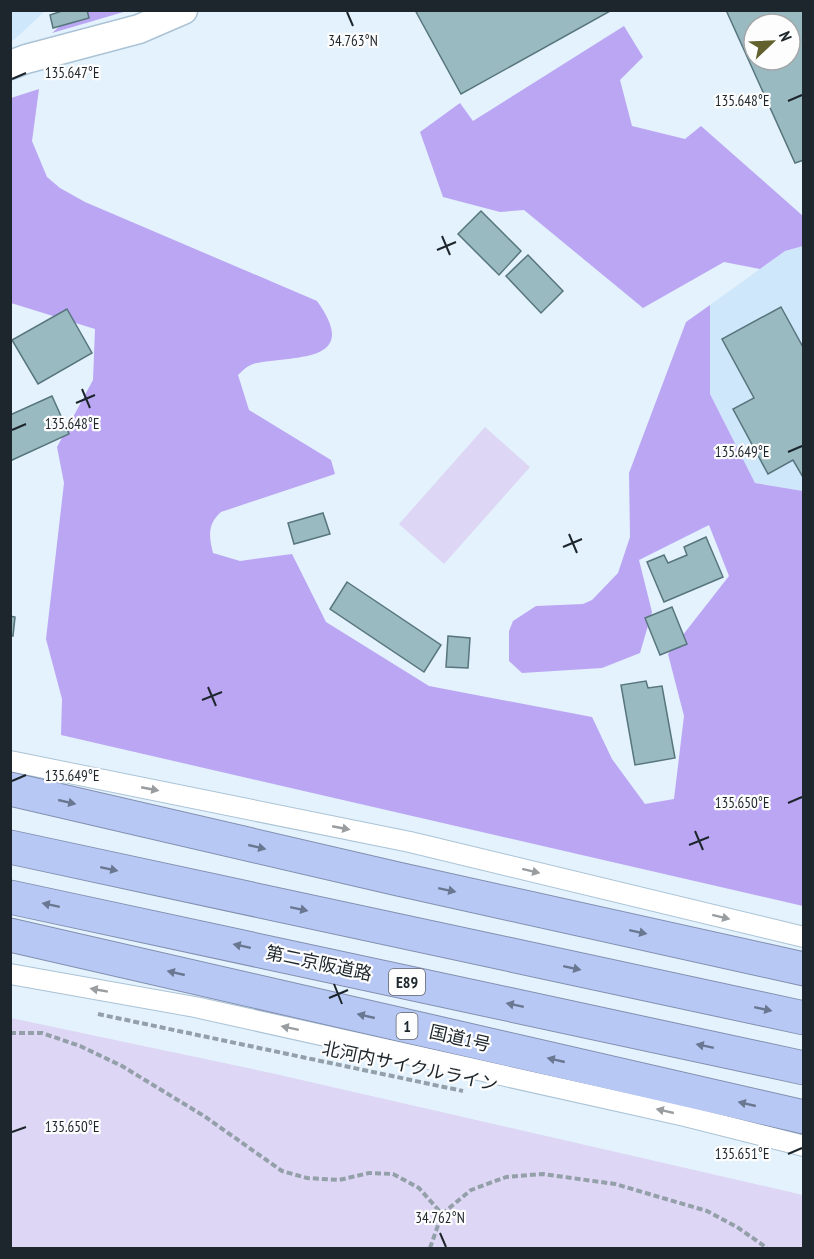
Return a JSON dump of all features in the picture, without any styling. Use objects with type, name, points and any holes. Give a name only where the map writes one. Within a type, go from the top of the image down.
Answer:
[{"type":"highway","points":[[10,789],[398,879],[804,969]]},
{"type":"highway","points":[[10,847],[804,1018]]},
{"type":"highway","name":"第二京阪道路","points":[[10,897],[804,1068]]},
{"type":"highway","name":"国道1号","points":[[10,935],[799,1117]]},
{"type":"street","points":[[10,65],[26,58],[139,29],[183,10]]},
{"type":"street","points":[[10,761],[410,842],[804,937]]},
{"type":"street","points":[[10,974],[265,1022],[685,1116],[804,1146]]},
{"type":"path","name":"北河内サイクルライン","points":[[91,1012],[472,1093]]},
{"type":"path","points":[[10,1033],[42,1033],[80,1046],[122,1066],[204,1116],[282,1172],[307,1178],[339,1180],[369,1173],[393,1173],[418,1188],[442,1214]]},
{"type":"path","points":[[430,1248],[442,1214],[471,1190],[506,1177],[543,1174],[615,1184],[707,1211],[737,1227],[767,1248]]},
{"type":"shaded area","points":[[11,10],[45,10],[45,11],[11,41]]},
{"type":"shaded area","points":[[77,11],[127,11],[52,33]]},
{"type":"shaded area","points":[[624,26],[643,57],[620,80],[632,126],[685,139],[701,126],[803,216],[803,246],[785,251],[760,269],[724,262],[643,308],[524,210],[500,212],[443,197],[420,132],[460,103],[473,121]]},
{"type":"shaded area","points":[[39,89],[32,141],[47,177],[60,188],[85,202],[317,301],[329,322],[332,337],[327,347],[317,353],[253,364],[238,375],[249,410],[331,460],[335,474],[221,512],[213,521],[210,531],[213,553],[240,561],[292,554],[326,622],[429,686],[592,717],[612,759],[645,804],[674,799],[684,716],[668,654],[729,576],[709,525],[639,560],[652,612],[640,653],[602,668],[522,673],[509,661],[509,631],[513,621],[536,606],[583,604],[592,600],[618,573],[630,537],[629,473],[686,322],[710,305],[710,394],[755,483],[803,491],[803,906],[61,735],[62,699],[46,639],[64,483],[57,447],[93,380],[95,329],[11,303],[11,98]]},
{"type":"shaded area","points":[[803,246],[803,491],[755,483],[710,394],[710,305],[785,251]]},
{"type":"shaded area","points":[[485,427],[530,467],[444,564],[399,524]]},
{"type":"shaded area","points":[[11,1018],[271,1073],[803,1195],[803,1248],[11,1248]]},
{"type":"building","points":[[65,10],[87,10],[89,18],[53,28],[50,15]]},
{"type":"building","points":[[415,10],[612,10],[461,94]]},
{"type":"building","points":[[726,10],[804,10],[804,160],[795,163],[754,72],[802,72],[802,12],[742,12],[742,45]]},
{"type":"building","points":[[481,211],[521,251],[499,275],[458,234]]},
{"type":"building","points":[[528,255],[563,291],[541,313],[506,276]]},
{"type":"building","points":[[781,307],[804,349],[804,479],[793,460],[768,474],[733,409],[754,398],[722,339]]},
{"type":"building","points":[[67,309],[92,353],[38,384],[12,340]]},
{"type":"building","points":[[52,396],[69,434],[10,461],[10,415]]},
{"type":"building","points":[[323,513],[330,534],[294,544],[288,523]]},
{"type":"building","points":[[706,537],[723,577],[664,602],[647,562],[664,555],[668,563],[687,555],[684,547]]},
{"type":"building","points":[[347,582],[441,645],[424,672],[330,609]]},
{"type":"building","points":[[672,607],[687,644],[660,655],[645,618]]},
{"type":"building","points":[[10,616],[15,617],[13,636],[10,636]]},
{"type":"building","points":[[448,636],[470,638],[468,668],[446,667]]},
{"type":"building","points":[[646,681],[648,688],[662,686],[675,758],[635,765],[621,685]]}]
